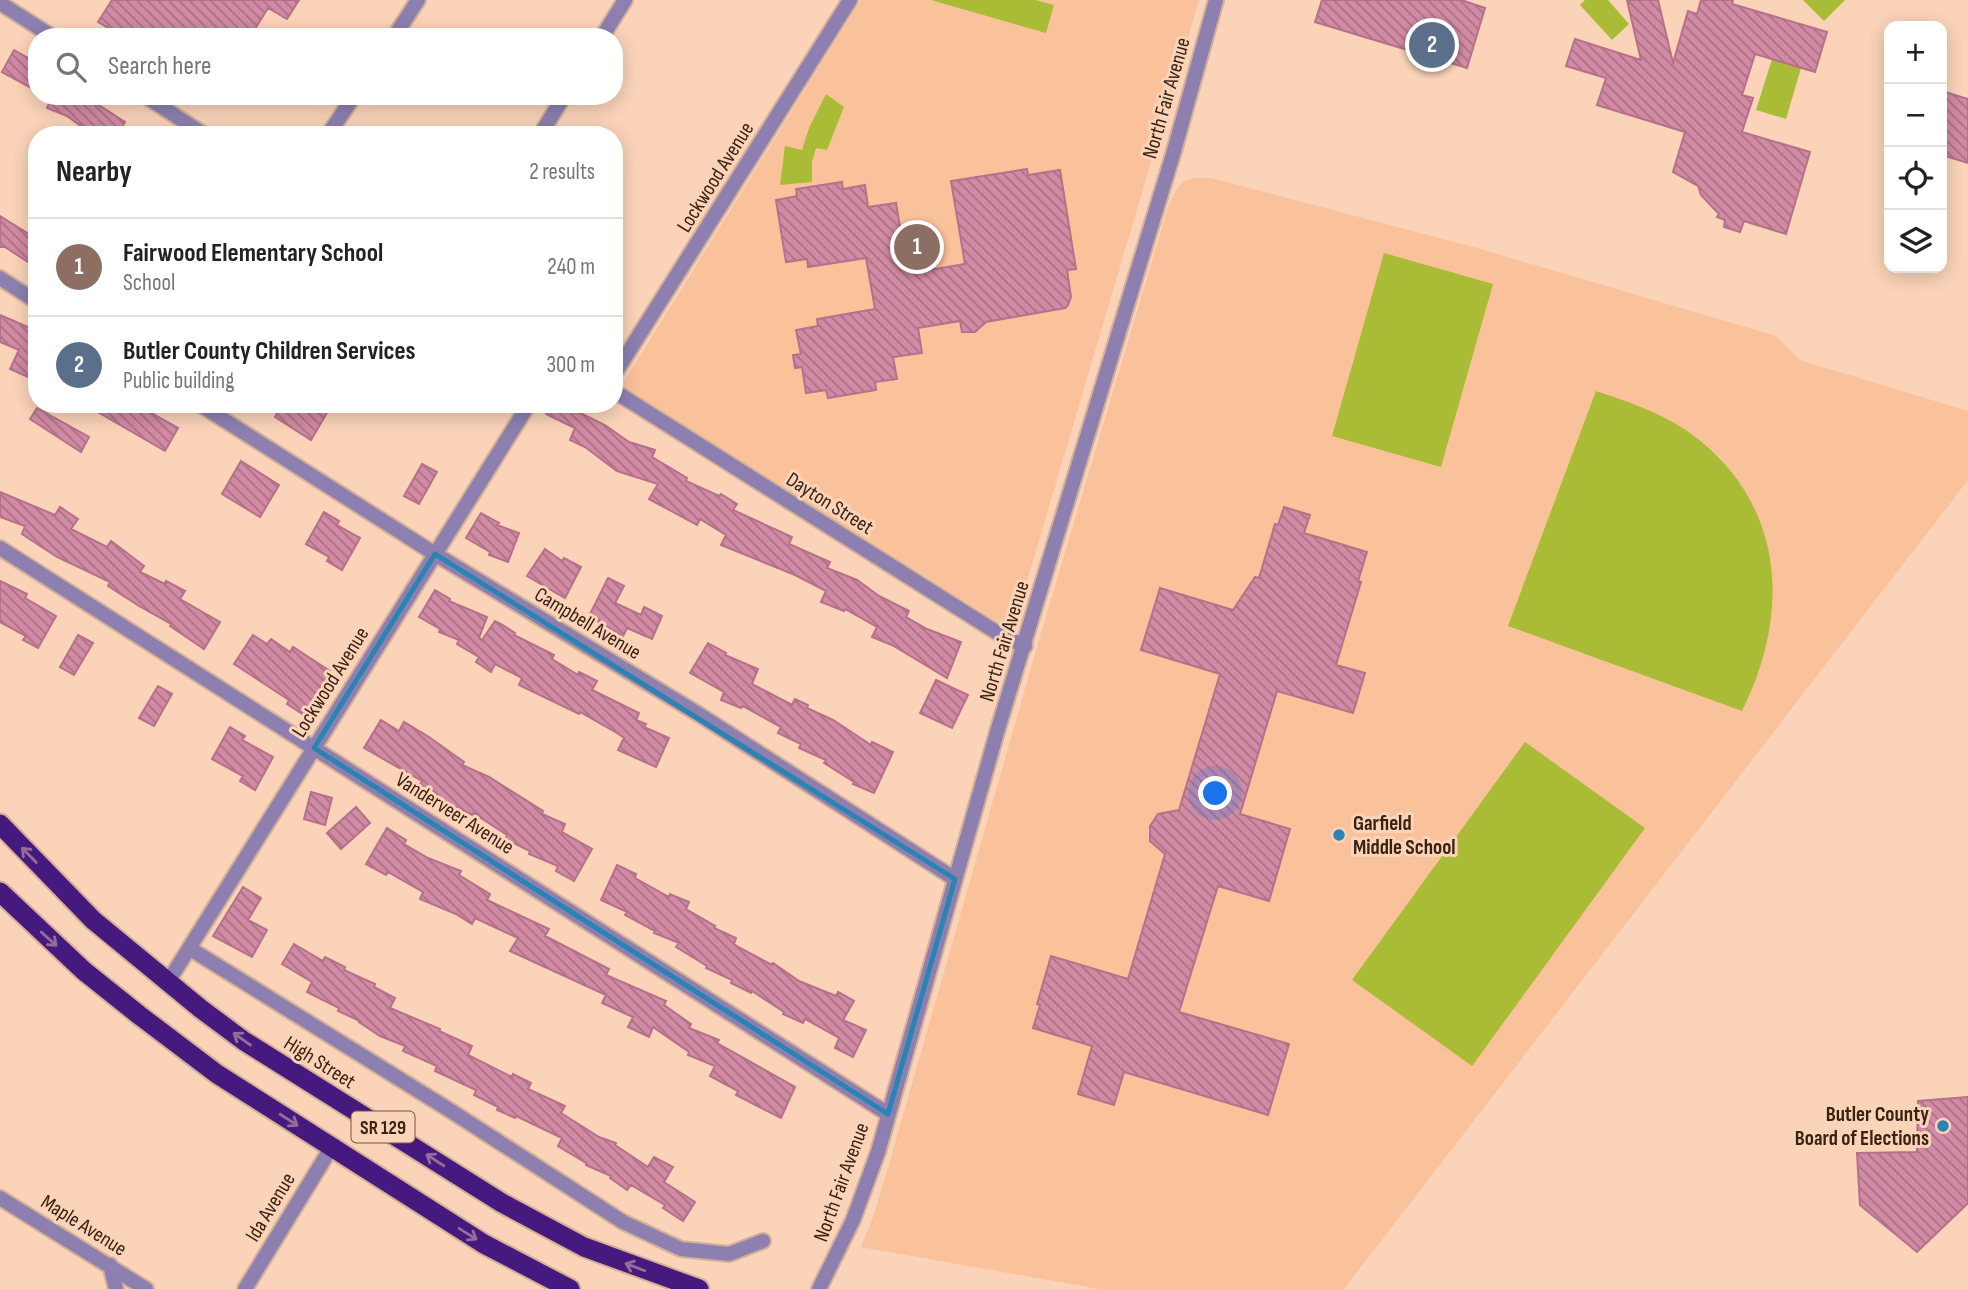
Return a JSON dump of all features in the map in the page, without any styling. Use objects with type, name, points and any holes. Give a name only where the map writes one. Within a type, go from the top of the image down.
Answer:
[{"type":"highway","name":"High Street","points":[[0,824],[93,920],[244,1041],[502,1203],[584,1247],[699,1289]]},
{"type":"highway","name":"SR 129","points":[[0,892],[84,971],[217,1074],[484,1244],[570,1289]]},
{"type":"street","points":[[400,28],[418,0]]},
{"type":"street","points":[[607,28],[625,0]]},
{"type":"street","name":"Lockwood Avenue","points":[[623,361],[850,0]]},
{"type":"street","name":"North Fair Avenue","points":[[819,1289],[863,1196],[955,879],[1174,151],[1216,0]]},
{"type":"street","points":[[0,3],[39,28]]},
{"type":"street","points":[[159,105],[191,126]]},
{"type":"street","points":[[334,126],[348,105]]},
{"type":"street","points":[[546,126],[558,105]]},
{"type":"street","points":[[0,278],[28,296]]},
{"type":"street","name":"Dayton Street","points":[[623,397],[995,631],[1025,646]]},
{"type":"street","name":"Campbell Avenue","points":[[213,413],[435,554],[700,715],[955,879]]},
{"type":"street","name":"Lockwood Avenue","points":[[168,982],[523,413]]},
{"type":"street","name":"Vanderveer Avenue","points":[[0,548],[888,1114]]},
{"type":"street","name":"High Street","points":[[190,948],[623,1222],[681,1249],[729,1254],[763,1241]]},
{"type":"street","name":"Ida Avenue","points":[[245,1289],[331,1148]]},
{"type":"street","name":"Maple Avenue","points":[[0,1198],[146,1289]]},
{"type":"street","points":[[110,1265],[116,1289]]},
{"type":"highlighted area","points":[[435,554],[955,879],[888,1114],[314,748]]},
{"type":"shaded area","points":[[861,0],[1199,0],[1019,608],[1011,621],[1003,625],[625,388],[623,383]]},
{"type":"shaded area","name":"Garfield Middle School","points":[[1194,178],[1211,178],[1477,248],[1776,336],[1800,360],[1968,411],[1968,480],[1344,1289],[1099,1289],[861,1247],[886,1175],[1041,633],[1169,204],[1183,182]]},
{"type":"green space","points":[[931,0],[1035,0],[1054,5],[1046,33]]},
{"type":"green space","points":[[1585,0],[1608,0],[1629,24],[1612,40],[1580,5]]},
{"type":"green space","points":[[1803,0],[1845,0],[1824,21]]},
{"type":"green space","points":[[1772,59],[1801,68],[1786,119],[1756,110]]},
{"type":"green space","points":[[826,94],[844,107],[827,150],[816,148],[812,162],[812,182],[780,185],[785,146],[802,150],[809,128]]},
{"type":"green space","points":[[1384,253],[1493,284],[1441,467],[1332,436]]},
{"type":"green space","points":[[1596,391],[1649,410],[1698,439],[1727,467],[1749,498],[1763,531],[1771,565],[1772,601],[1768,638],[1758,675],[1742,711],[1508,626]]},
{"type":"green space","points":[[1525,742],[1645,828],[1472,1066],[1352,980]]},
{"type":"building","points":[[112,0],[299,0],[287,19],[268,8],[256,28],[108,28],[98,22]]},
{"type":"building","points":[[1322,0],[1461,0],[1485,8],[1467,68],[1315,22]]},
{"type":"building","points":[[1627,0],[1658,0],[1673,63],[1688,11],[1697,14],[1701,0],[1733,0],[1732,4],[1827,32],[1815,72],[1755,54],[1742,95],[1753,98],[1742,132],[1810,152],[1786,234],[1744,221],[1740,232],[1724,227],[1725,220],[1717,217],[1719,214],[1701,195],[1698,186],[1673,172],[1685,132],[1597,105],[1606,78],[1566,66],[1575,39],[1641,60]]},
{"type":"building","points":[[14,50],[28,58],[28,86],[2,72]]},
{"type":"building","points":[[1947,93],[1968,99],[1968,163],[1947,157]]},
{"type":"building","points":[[48,105],[99,105],[125,122],[123,126],[81,126],[67,116],[47,108]]},
{"type":"building","points":[[1027,169],[1028,175],[1060,170],[1076,269],[1067,270],[1071,297],[1068,305],[1065,308],[986,322],[975,332],[962,332],[960,321],[918,328],[922,353],[893,357],[897,379],[875,382],[876,390],[828,398],[826,390],[806,393],[802,367],[795,368],[793,355],[801,354],[796,330],[818,326],[817,319],[875,309],[866,258],[808,267],[807,259],[786,262],[776,200],[797,196],[796,189],[842,182],[843,189],[865,185],[868,207],[896,203],[906,263],[928,259],[929,270],[965,264],[951,181]]},
{"type":"building","points":[[0,216],[28,233],[28,262],[5,247],[0,247]]},
{"type":"building","points":[[0,315],[28,327],[28,377],[10,369],[19,350],[0,342]]},
{"type":"building","points":[[34,413],[46,413],[89,437],[81,452],[30,419]]},
{"type":"building","points":[[100,413],[151,413],[178,428],[165,451]]},
{"type":"building","points":[[277,413],[327,413],[311,440],[275,417]]},
{"type":"building","points":[[580,413],[605,425],[629,442],[655,450],[652,457],[687,478],[686,481],[719,496],[721,494],[737,504],[733,510],[792,537],[789,544],[830,562],[827,568],[857,580],[879,596],[909,611],[906,617],[927,629],[961,642],[947,678],[892,645],[872,637],[877,627],[845,609],[844,611],[821,602],[826,591],[795,575],[721,545],[726,535],[700,519],[697,525],[649,499],[658,484],[617,471],[585,447],[570,440],[575,428],[546,414]]},
{"type":"building","points":[[241,461],[279,485],[260,517],[222,494]]},
{"type":"building","points":[[422,464],[437,472],[419,504],[404,496]]},
{"type":"building","points":[[0,492],[55,515],[60,507],[78,519],[71,529],[107,547],[111,541],[144,566],[140,572],[185,591],[180,599],[220,622],[204,649],[170,626],[171,624],[108,586],[110,582],[57,557],[22,534],[25,526],[0,517]]},
{"type":"building","points":[[1284,507],[1310,515],[1304,533],[1367,552],[1358,581],[1361,582],[1336,665],[1365,673],[1353,713],[1277,691],[1240,814],[1290,829],[1269,901],[1218,886],[1179,1012],[1289,1044],[1268,1115],[1124,1072],[1114,1105],[1078,1094],[1092,1046],[1033,1028],[1051,956],[1128,979],[1165,854],[1150,841],[1150,826],[1158,814],[1179,810],[1220,674],[1141,650],[1160,588],[1233,610],[1255,577],[1259,578],[1275,524],[1278,525]]},
{"type":"building","points":[[324,512],[339,521],[337,525],[360,538],[342,570],[327,561],[329,557],[306,544]]},
{"type":"building","points":[[481,513],[499,523],[497,525],[519,533],[508,562],[489,555],[490,552],[466,538]]},
{"type":"building","points":[[545,549],[562,561],[564,558],[581,567],[565,598],[527,576]]},
{"type":"building","points":[[608,578],[624,586],[615,603],[641,615],[644,607],[662,616],[652,639],[627,628],[623,636],[589,616]]},
{"type":"building","points":[[0,581],[27,594],[25,598],[56,616],[38,648],[23,640],[26,636],[0,622]]},
{"type":"building","points":[[435,590],[450,599],[449,601],[487,617],[479,638],[482,640],[495,621],[515,633],[514,635],[554,655],[552,659],[578,675],[579,672],[597,681],[592,690],[639,713],[636,720],[646,724],[644,727],[669,738],[656,767],[618,750],[624,738],[617,733],[580,712],[579,714],[519,685],[522,678],[495,664],[491,672],[476,662],[479,657],[457,644],[459,640],[439,632],[440,629],[419,617]]},
{"type":"building","points":[[78,635],[93,643],[74,675],[60,667]]},
{"type":"building","points":[[253,635],[267,644],[271,639],[290,652],[293,647],[330,671],[304,715],[287,704],[289,700],[234,664]]},
{"type":"building","points":[[708,643],[726,653],[725,655],[758,669],[752,684],[792,705],[795,699],[808,705],[807,708],[833,720],[871,745],[872,742],[893,752],[874,793],[853,784],[854,782],[824,763],[826,760],[799,748],[801,744],[778,733],[781,727],[743,706],[741,708],[721,700],[724,692],[690,673]]},
{"type":"building","points":[[936,680],[968,695],[952,728],[920,713]]},
{"type":"building","points":[[158,686],[172,694],[154,726],[139,718]]},
{"type":"building","points":[[381,720],[399,731],[404,722],[464,762],[462,765],[489,777],[543,811],[542,814],[565,824],[562,832],[592,849],[574,881],[556,871],[558,866],[529,854],[530,851],[505,839],[507,835],[473,813],[472,815],[454,806],[420,784],[422,781],[364,748]]},
{"type":"building","points":[[230,727],[245,736],[242,740],[273,757],[255,790],[240,781],[243,776],[212,759]]},
{"type":"building","points":[[311,792],[332,798],[325,825],[304,819]]},
{"type":"building","points":[[356,807],[370,823],[341,849],[327,833]]},
{"type":"building","points":[[387,828],[406,840],[404,844],[428,858],[461,871],[459,875],[490,894],[487,900],[549,929],[545,936],[609,969],[606,975],[666,1001],[664,1005],[691,1024],[689,1028],[719,1040],[717,1043],[795,1087],[781,1118],[736,1095],[738,1091],[710,1076],[715,1066],[688,1055],[689,1052],[653,1027],[649,1037],[628,1027],[633,1017],[602,1003],[606,995],[510,951],[518,938],[475,918],[472,924],[420,899],[423,892],[388,872],[386,875],[366,864]]},
{"type":"building","points":[[617,865],[636,874],[635,878],[669,897],[670,894],[689,902],[686,909],[715,926],[714,928],[736,938],[734,944],[740,948],[772,965],[773,963],[799,981],[836,996],[838,992],[854,1001],[843,1020],[866,1030],[853,1057],[835,1048],[839,1038],[805,1019],[803,1023],[783,1014],[784,1012],[752,991],[751,993],[731,983],[732,980],[706,968],[707,966],[676,947],[679,943],[654,933],[655,931],[625,915],[627,912],[601,900]]},
{"type":"building","points":[[243,887],[261,898],[248,920],[267,930],[252,957],[213,936]]},
{"type":"building","points":[[294,944],[323,961],[325,957],[345,967],[344,970],[375,984],[374,987],[395,998],[390,1008],[472,1046],[468,1055],[512,1077],[513,1074],[531,1083],[528,1089],[565,1106],[561,1113],[599,1137],[616,1143],[615,1145],[648,1167],[654,1157],[673,1167],[664,1182],[695,1202],[683,1221],[663,1208],[665,1205],[631,1185],[627,1190],[610,1178],[611,1176],[586,1165],[558,1146],[562,1138],[497,1110],[498,1107],[474,1095],[476,1090],[435,1071],[437,1066],[403,1051],[405,1046],[380,1036],[360,1021],[338,1011],[339,1008],[307,992],[312,982],[282,964]]},
{"type":"building","name":"Butler County Board of Elections","points":[[1968,1097],[1968,1203],[1917,1252],[1860,1205],[1857,1153],[1917,1152],[1918,1101]]},
{"type":"place","name":"Butler County Children Services","points":[[1432,45]]},
{"type":"place","name":"Fairwood Elementary School","points":[[917,247]]},
{"type":"place","name":"Garfield Middle School","points":[[1339,835]]},
{"type":"place","name":"Butler County Board of Elections","points":[[1943,1126]]}]
